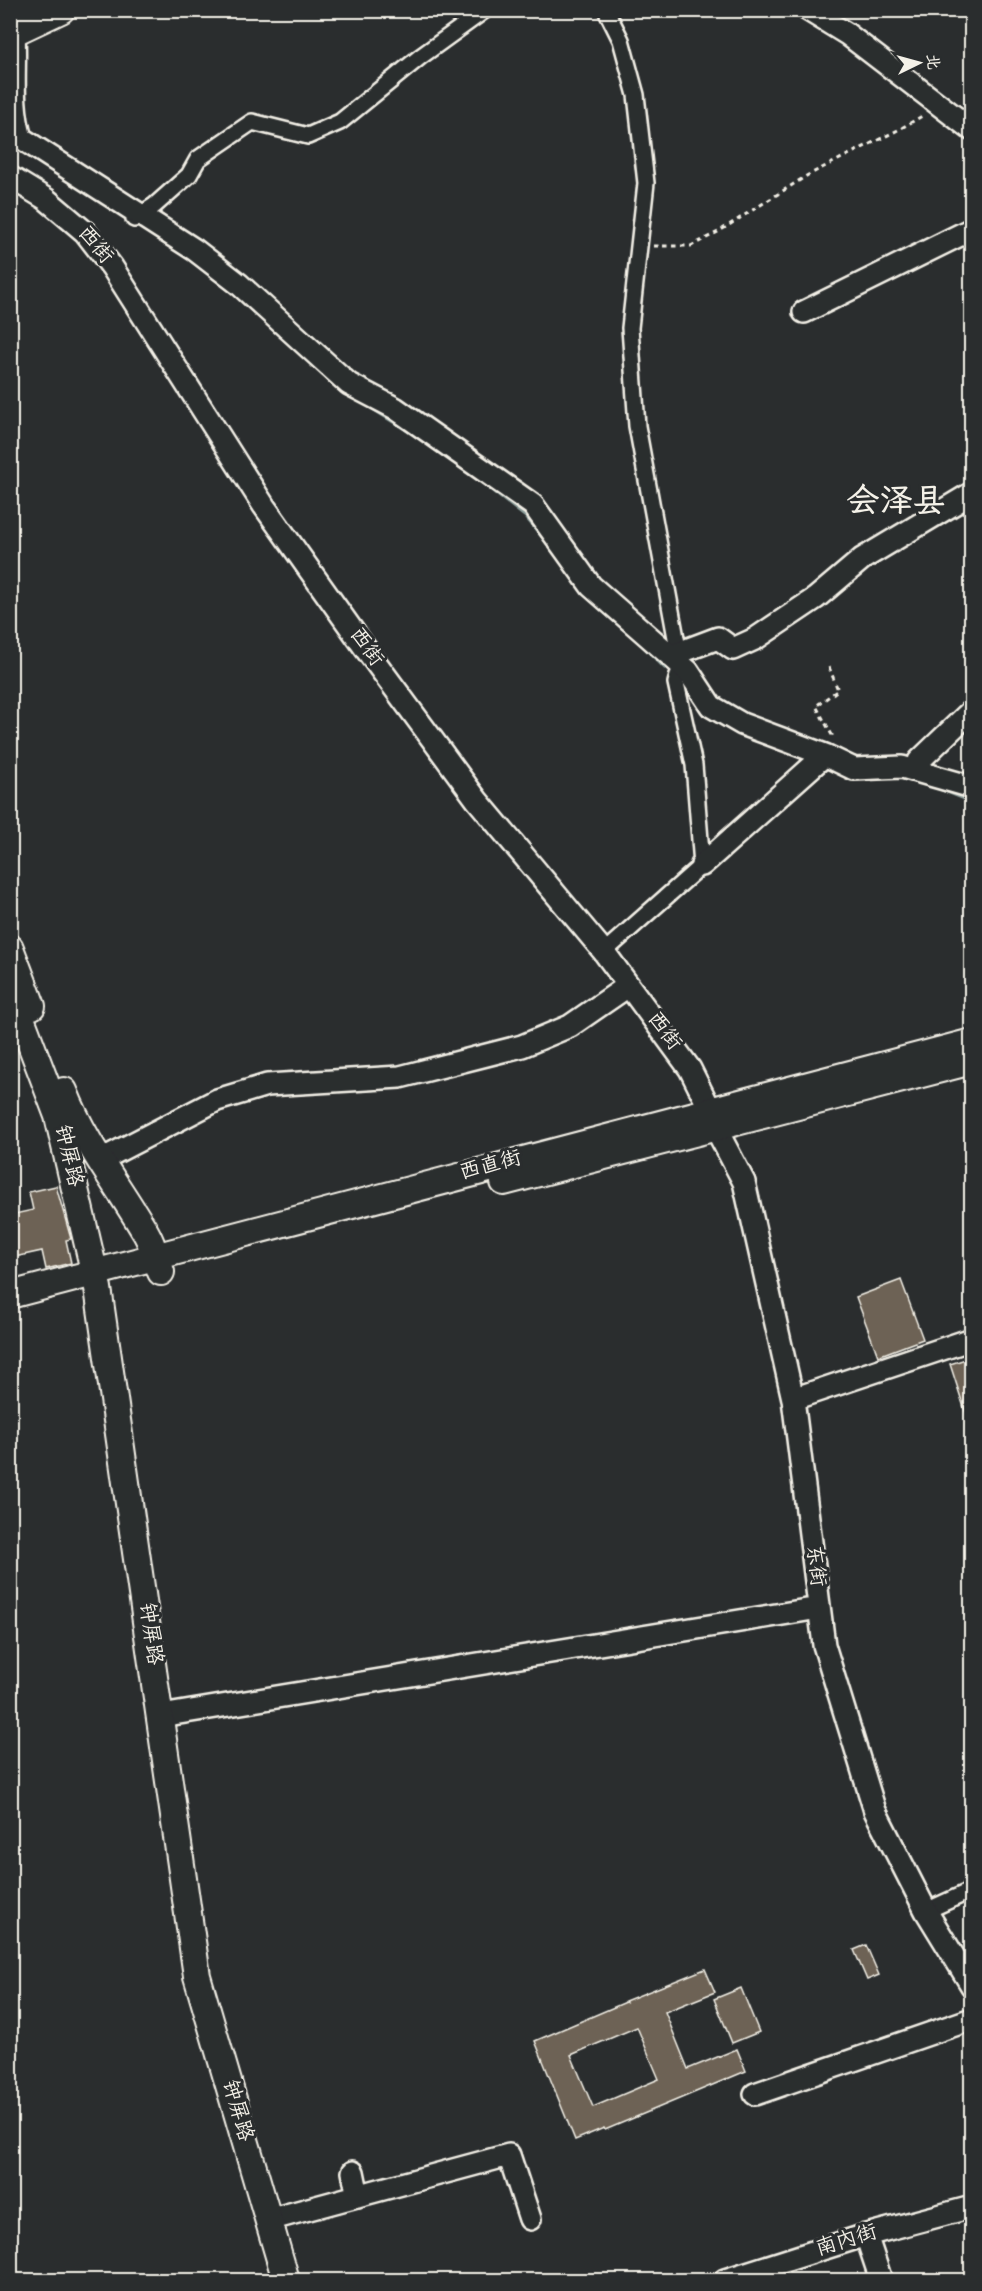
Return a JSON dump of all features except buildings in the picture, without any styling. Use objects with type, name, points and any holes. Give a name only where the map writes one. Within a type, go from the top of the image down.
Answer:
[{"type":"street","points":[[61,10],[12,26],[15,117],[21,138],[137,217],[195,250],[239,284],[348,384],[395,408],[533,505],[591,586],[680,659],[711,706],[742,724],[825,755],[854,769],[902,767],[972,787]]},
{"type":"street","points":[[137,217],[189,175],[198,159],[252,122],[308,136],[340,122],[420,57],[485,10]]},
{"type":"street","points":[[606,10],[621,40],[636,95],[646,183],[630,328],[637,426],[680,659],[676,683],[694,765],[702,865]]},
{"type":"street","points":[[808,10],[847,34],[972,130]]},
{"type":"street","name":"西街","points":[[10,177],[45,199],[85,232],[131,296],[264,506],[477,800],[604,952],[690,1069],[712,1118]]},
{"type":"street","points":[[804,312],[972,229]]},
{"type":"street","points":[[680,659],[718,638],[733,649],[755,639],[816,598],[862,559],[972,493]]},
{"type":"street","points":[[917,770],[919,761],[972,710]]},
{"type":"street","points":[[604,952],[825,755]]},
{"type":"street","name":"钟屏路","points":[[10,948],[73,1115],[99,1161],[147,1235],[158,1264]]},
{"type":"street","points":[[99,1161],[217,1100],[267,1085],[400,1077],[522,1046],[570,1026],[628,986]]},
{"type":"street","name":"钟屏路","points":[[10,989],[58,1116],[96,1280],[197,1976],[286,2280]]},
{"type":"street","name":"西直街","points":[[10,1295],[96,1280],[158,1264],[712,1118],[972,1042]]},
{"type":"street","name":"西直街","points":[[712,1118],[972,1061]]},
{"type":"street","name":"东街","points":[[712,1118],[744,1182],[793,1399],[824,1645],[875,1811],[926,1911],[972,1986]]},
{"type":"street","name":"西直街","points":[[10,1311],[96,1280]]},
{"type":"street","points":[[793,1399],[972,1339]]},
{"type":"street","points":[[161,1716],[819,1608]]},
{"type":"street","points":[[926,1911],[972,1890]]},
{"type":"street","points":[[755,2094],[972,2019]]},
{"type":"street","points":[[268,2220],[509,2155],[530,2219]]},
{"type":"street","points":[[353,2172],[358,2196]]},
{"type":"street","name":"南内街","points":[[725,2280],[866,2235],[972,2207]]},
{"type":"street","points":[[866,2235],[881,2280]]},
{"type":"path","points":[[639,246],[691,246],[718,232],[808,175],[898,130],[939,105]]},
{"type":"path","points":[[825,755],[832,735],[816,706],[837,690],[829,667]]},
{"type":"waterway","points":[[371,407],[411,432]]},
{"type":"waterway","points":[[480,480],[526,516],[548,543]]},
{"type":"waterway","points":[[592,600],[623,628]]},
{"type":"waterway","points":[[644,646],[665,667]]},
{"type":"waterway","points":[[942,789],[972,801]]},
{"type":"district","name":"会泽县","points":[[896,504]]}]
